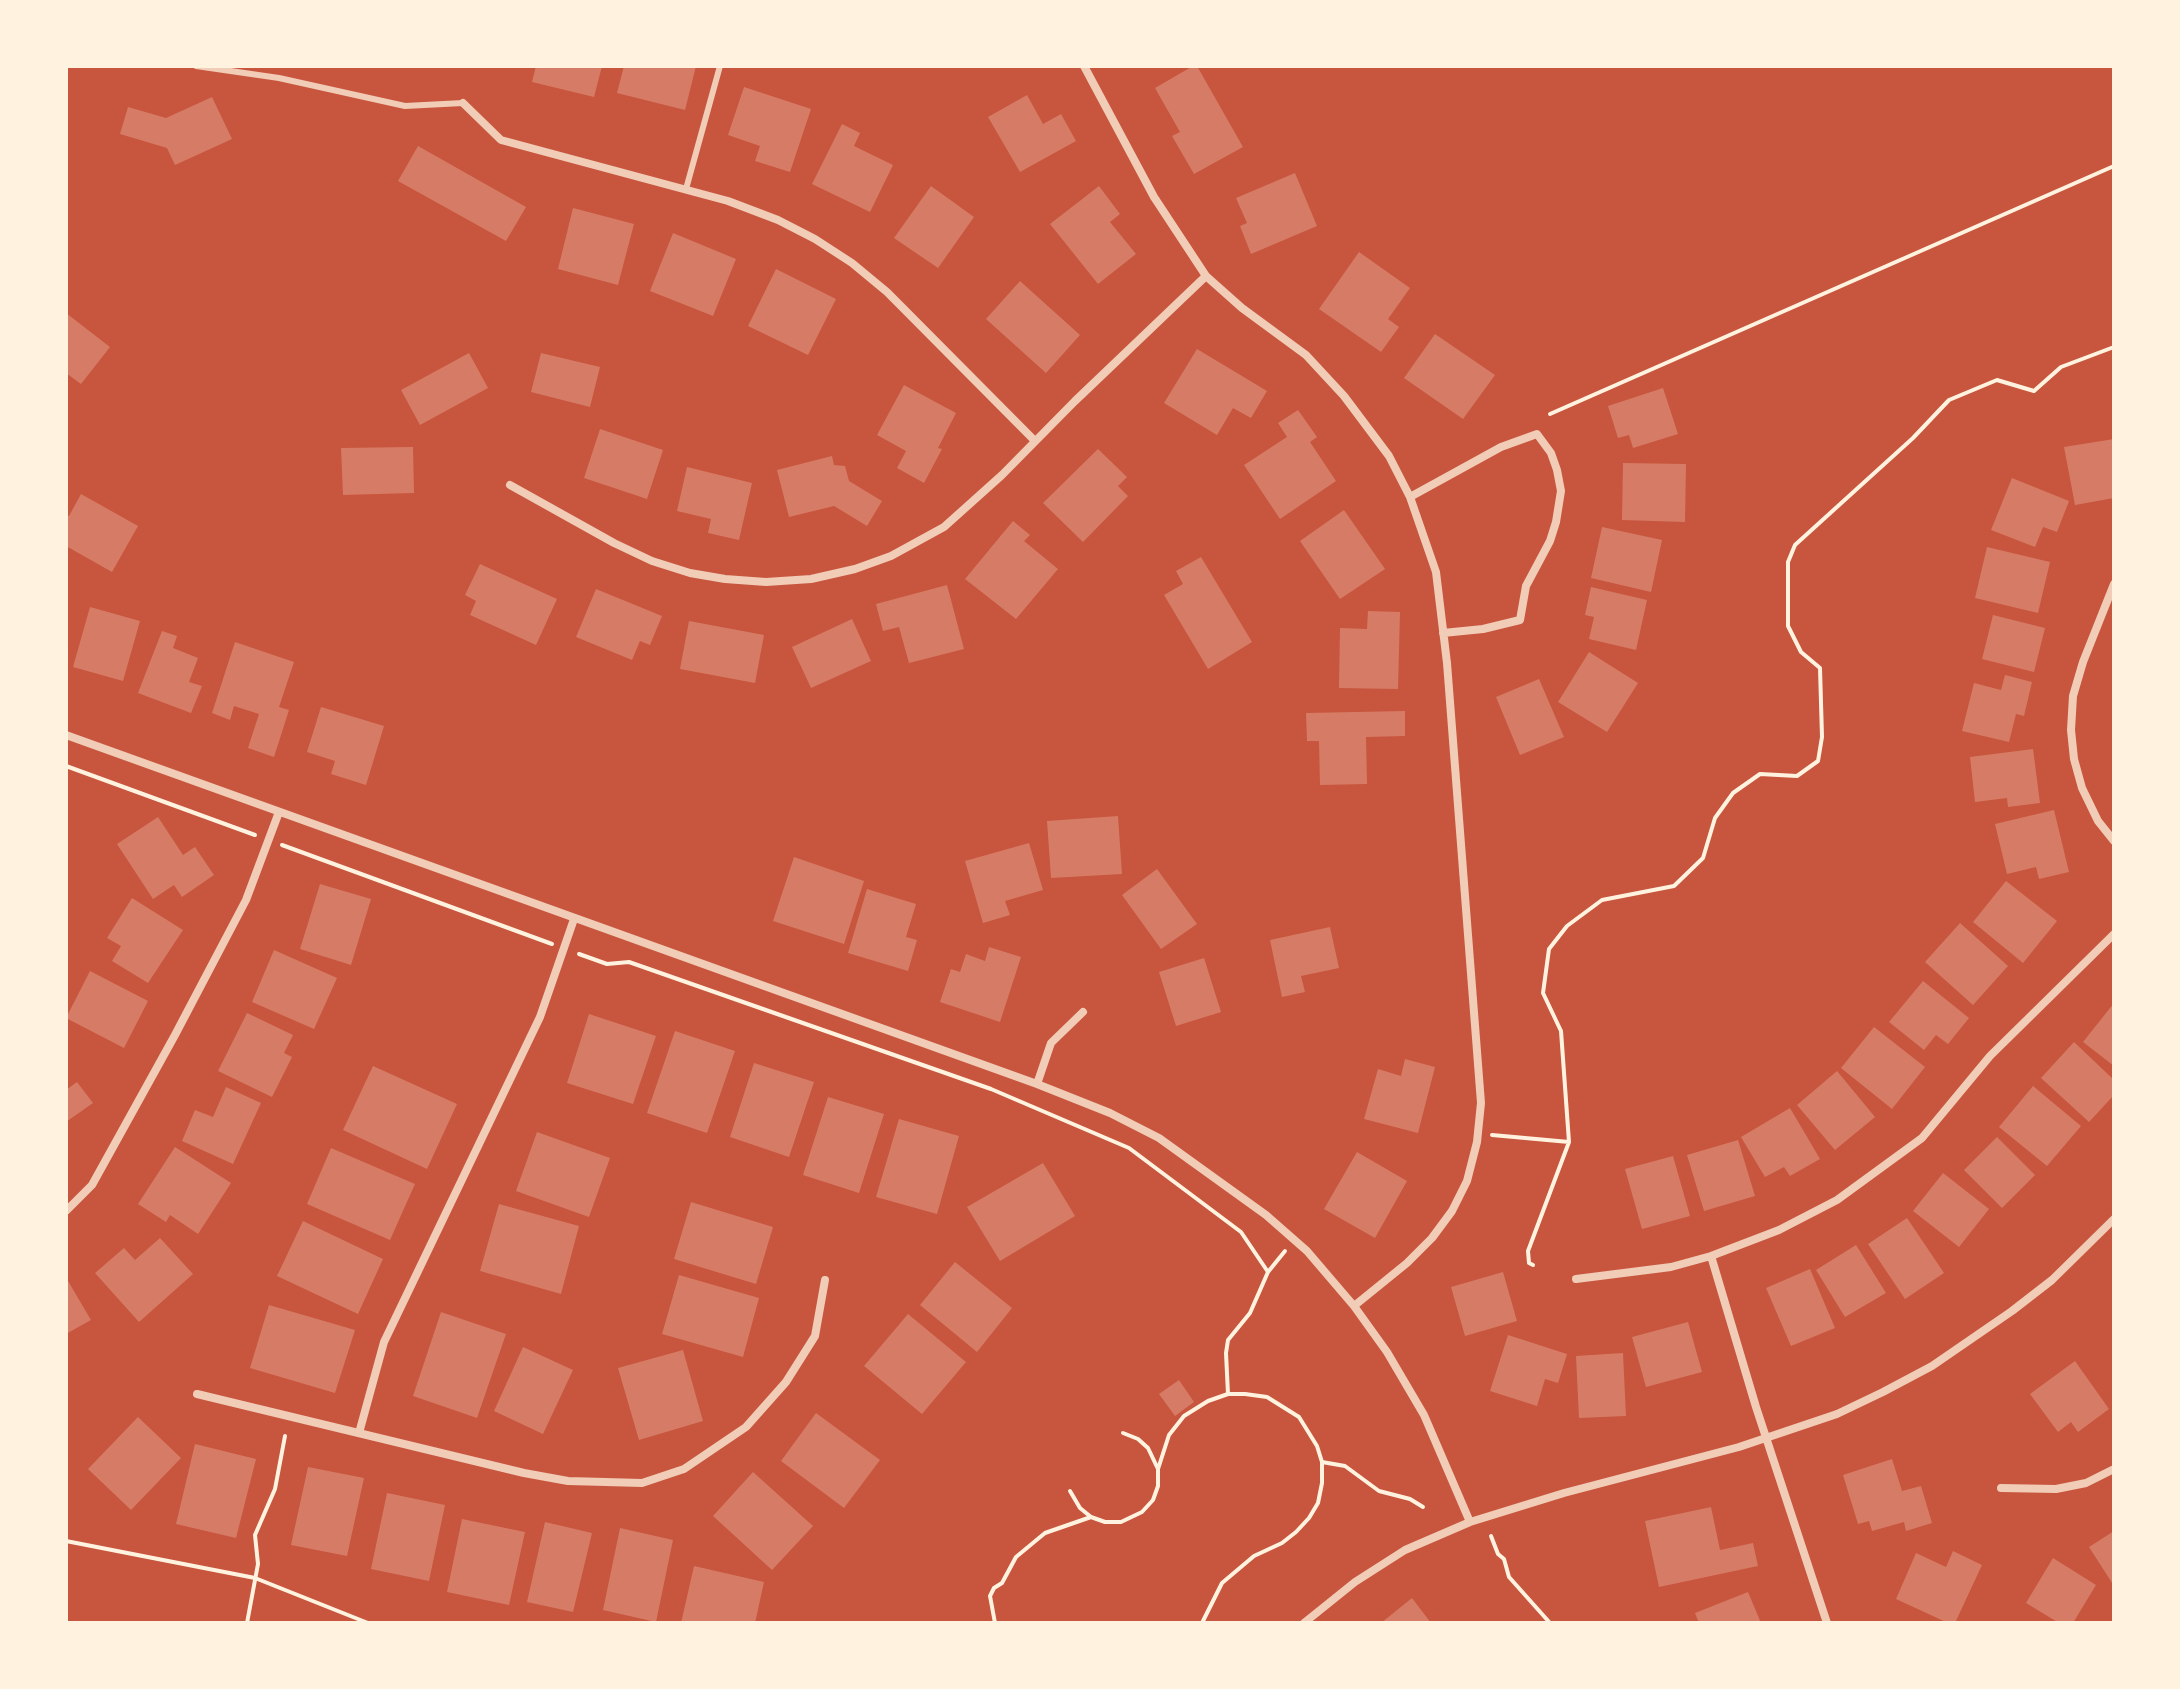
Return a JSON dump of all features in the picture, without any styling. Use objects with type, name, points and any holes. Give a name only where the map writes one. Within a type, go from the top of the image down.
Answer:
[{"type":"street","points":[[1084,66],[1154,197],[1206,276],[1242,308],[1306,355],[1344,396],[1389,456],[1410,497],[1436,572],[1481,1103],[1467,1181],[1452,1211],[1415,1255],[1354,1306]]},
{"type":"street","points":[[463,103],[501,140],[728,201],[778,220],[852,263],[887,292],[1035,441]]},
{"type":"street","points":[[510,485],[614,543],[652,561],[690,573],[766,582],[811,579],[855,569],[891,556],[944,527],[1206,276]]},
{"type":"street","points":[[1410,497],[1501,447],[1537,434],[1551,453],[1557,470],[1561,491],[1556,522],[1550,541],[1526,586],[1520,620],[1483,629],[1443,633]]},
{"type":"street","points":[[2114,584],[2083,662],[2073,696],[2071,730],[2074,759],[2082,788],[2098,821],[2114,841]]},
{"type":"street","points":[[66,735],[1037,1084],[1110,1113],[1159,1138],[1211,1173],[1294,1240],[1354,1306],[1387,1352],[1424,1415],[1470,1522]]},
{"type":"street","points":[[66,1211],[92,1185],[108,1158],[246,900],[279,812]]},
{"type":"street","points":[[359,1433],[384,1342],[540,1017],[574,919]]},
{"type":"street","points":[[1576,1279],[1671,1267],[1711,1256],[1779,1230],[1837,1200],[1922,1138],[1990,1056],[2114,934]]},
{"type":"street","points":[[1037,1084],[1051,1043],[1083,1012]]},
{"type":"street","points":[[1304,1623],[1355,1582],[1405,1550],[1470,1522],[1767,1438],[1837,1414],[1932,1366],[1974,1339],[2052,1280],[2114,1219]]},
{"type":"street","points":[[1711,1256],[1827,1623]]},
{"type":"street","points":[[197,1394],[568,1481],[642,1483],[684,1469],[746,1427],[756,1416],[786,1382],[815,1336],[825,1280]]},
{"type":"street","points":[[2001,1488],[2056,1489],[2086,1483],[2114,1469]]},
{"type":"lane","points":[[196,66],[279,78],[405,106],[463,103]]},
{"type":"lane","points":[[686,189],[720,66]]},
{"type":"path","points":[[1550,414],[2114,166]]},
{"type":"path","points":[[1533,1265],[1529,1263],[1528,1251],[1569,1142],[1561,1031],[1543,993],[1549,949],[1567,926],[1602,900],[1674,886],[1703,858],[1715,818],[1733,793],[1760,774],[1797,776],[1818,761],[1822,737],[1820,668],[1801,652],[1788,626],[1788,562],[1795,545],[1913,438],[1949,400],[1997,380],[2034,391],[2061,367],[2114,347]]},
{"type":"path","points":[[66,766],[607,964],[629,962],[976,1084],[1129,1148],[1241,1232],[1268,1272]]},
{"type":"path","points":[[1477,1133],[1569,1142]]},
{"type":"path","points":[[1228,1394],[1228,1340],[1257,1302],[1268,1272],[1294,1240]]},
{"type":"path","points":[[1070,1491],[1080,1508],[1091,1517],[1105,1522],[1121,1522],[1142,1512],[1153,1500],[1158,1486],[1158,1469],[1169,1435],[1184,1416],[1202,1404],[1228,1394],[1267,1397],[1299,1417],[1322,1462],[1318,1503],[1296,1532],[1254,1556],[1222,1583],[1202,1623]]},
{"type":"path","points":[[1123,1433],[1138,1439],[1148,1448],[1158,1469]]},
{"type":"path","points":[[247,1623],[259,1553],[255,1535],[275,1489],[285,1436]]},
{"type":"path","points":[[1322,1462],[1345,1466],[1379,1491],[1410,1499],[1423,1507]]},
{"type":"path","points":[[995,1623],[990,1596],[994,1588],[1002,1583],[1016,1557],[1045,1533],[1091,1517]]},
{"type":"path","points":[[1491,1536],[1498,1554],[1504,1559],[1509,1577],[1550,1623]]},
{"type":"path","points":[[66,1541],[255,1578],[368,1623]]},
{"type":"building","points":[[536,66],[602,66],[594,97],[532,82]]},
{"type":"building","points":[[624,66],[696,66],[685,110],[617,93]]},
{"type":"building","points":[[1197,66],[1243,147],[1194,174],[1172,136],[1180,132],[1155,88]]},
{"type":"building","points":[[744,87],[811,109],[790,172],[755,161],[760,146],[728,135]]},
{"type":"building","points":[[1027,95],[1043,124],[1061,114],[1076,141],[1020,172],[988,117]]},
{"type":"building","points":[[212,97],[232,139],[175,165],[167,148],[120,134],[128,107],[166,118]]},
{"type":"building","points":[[842,124],[860,133],[854,146],[893,165],[870,212],[812,184]]},
{"type":"building","points":[[418,146],[526,207],[506,241],[398,181]]},
{"type":"building","points":[[1295,173],[1317,226],[1251,254],[1240,226],[1247,223],[1236,198]]},
{"type":"building","points":[[931,186],[974,217],[938,268],[894,238]]},
{"type":"building","points":[[1099,186],[1120,214],[1110,222],[1136,254],[1098,284],[1050,224]]},
{"type":"building","points":[[573,208],[634,224],[618,285],[558,269]]},
{"type":"building","points":[[673,233],[736,259],[713,316],[650,291]]},
{"type":"building","points":[[1359,252],[1410,288],[1388,319],[1399,327],[1381,352],[1319,309]]},
{"type":"building","points":[[776,269],[836,299],[808,355],[748,326]]},
{"type":"building","points":[[1020,281],[1080,335],[1046,373],[986,319]]},
{"type":"building","points":[[66,313],[110,347],[81,384],[66,373]]},
{"type":"building","points":[[1435,334],[1495,375],[1463,419],[1404,378]]},
{"type":"building","points":[[1197,349],[1267,391],[1251,418],[1233,408],[1217,435],[1164,403]]},
{"type":"building","points":[[469,353],[488,388],[420,425],[401,390]]},
{"type":"building","points":[[541,353],[600,367],[590,407],[531,392]]},
{"type":"building","points":[[904,385],[956,413],[924,483],[897,468],[906,451],[877,435]]},
{"type":"building","points":[[1663,388],[1678,434],[1633,448],[1629,435],[1618,438],[1608,406]]},
{"type":"building","points":[[1298,410],[1317,437],[1310,442],[1336,481],[1280,519],[1244,465],[1287,437],[1278,423]]},
{"type":"building","points":[[600,429],[663,450],[647,499],[584,478]]},
{"type":"building","points":[[2114,439],[2114,498],[2075,505],[2064,447]]},
{"type":"building","points":[[413,447],[414,493],[343,495],[341,448]]},
{"type":"building","points":[[1098,449],[1127,477],[1118,486],[1128,496],[1083,542],[1043,503]]},
{"type":"building","points":[[832,456],[834,465],[845,466],[849,481],[882,501],[867,526],[834,506],[789,517],[777,470]]},
{"type":"building","points":[[1623,463],[1686,464],[1685,522],[1622,520]]},
{"type":"building","points":[[687,467],[752,483],[739,540],[708,533],[711,519],[677,511]]},
{"type":"building","points":[[2012,478],[2069,501],[2057,532],[2043,527],[2035,547],[1991,530]]},
{"type":"building","points":[[81,494],[138,526],[112,572],[66,546],[66,515],[69,516]]},
{"type":"building","points":[[1344,510],[1385,569],[1340,599],[1300,541]]},
{"type":"building","points":[[1013,521],[1030,535],[1024,541],[1058,569],[1016,619],[965,579]]},
{"type":"building","points":[[1602,527],[1662,540],[1651,592],[1591,578]]},
{"type":"building","points":[[1987,547],[2050,562],[2038,613],[1975,598]]},
{"type":"building","points":[[1201,557],[1252,642],[1208,669],[1164,595],[1183,584],[1176,571]]},
{"type":"building","points":[[480,564],[557,599],[536,645],[470,615],[476,601],[465,595]]},
{"type":"building","points":[[947,585],[964,649],[909,663],[899,627],[883,631],[876,604]]},
{"type":"building","points":[[1591,587],[1647,600],[1636,650],[1589,639],[1594,617],[1585,615]]},
{"type":"building","points":[[596,589],[662,616],[650,645],[640,641],[632,660],[576,637]]},
{"type":"building","points":[[90,607],[140,621],[123,681],[73,667]]},
{"type":"building","points":[[1368,611],[1400,612],[1398,689],[1339,688],[1340,628],[1367,629]]},
{"type":"building","points":[[1993,615],[2045,628],[2034,672],[1982,659]]},
{"type":"building","points":[[852,619],[871,661],[811,688],[792,647]]},
{"type":"building","points":[[689,621],[764,635],[755,683],[680,669]]},
{"type":"building","points":[[162,631],[177,636],[173,648],[198,658],[189,682],[202,686],[191,713],[138,693]]},
{"type":"building","points":[[235,642],[294,662],[279,707],[289,710],[274,757],[248,748],[259,714],[234,706],[230,720],[212,713]]},
{"type":"building","points":[[1589,652],[1638,683],[1607,732],[1558,702]]},
{"type":"building","points":[[2005,675],[2032,682],[2024,716],[2016,714],[2009,742],[1962,731],[1974,683],[2001,690]]},
{"type":"building","points":[[1539,679],[1564,737],[1520,755],[1496,697]]},
{"type":"building","points":[[321,707],[384,726],[366,785],[331,774],[335,761],[307,752]]},
{"type":"building","points":[[1405,711],[1405,736],[1366,737],[1367,784],[1320,785],[1319,741],[1307,741],[1306,713]]},
{"type":"building","points":[[2033,749],[2040,803],[2008,807],[2007,798],[1975,802],[1970,757]]},
{"type":"building","points":[[2054,810],[2069,872],[2039,879],[2036,867],[2007,874],[1995,824]]},
{"type":"building","points":[[1118,816],[1122,874],[1051,878],[1047,821]]},
{"type":"building","points":[[158,817],[183,855],[195,847],[214,875],[182,897],[174,885],[153,899],[117,844]]},
{"type":"building","points":[[1029,843],[1043,890],[1005,901],[1010,915],[983,923],[965,861]]},
{"type":"building","points":[[794,857],[864,881],[844,944],[773,921]]},
{"type":"building","points":[[1157,869],[1197,924],[1161,949],[1122,895]]},
{"type":"building","points":[[2006,881],[2057,921],[2023,963],[1973,922]]},
{"type":"building","points":[[320,884],[371,899],[351,965],[300,949]]},
{"type":"building","points":[[867,889],[916,904],[906,937],[917,940],[908,971],[848,953]]},
{"type":"building","points":[[132,898],[183,930],[148,983],[112,961],[121,946],[107,938]]},
{"type":"building","points":[[1960,923],[2008,966],[1973,1005],[1925,962]]},
{"type":"building","points":[[1330,927],[1339,968],[1301,976],[1305,992],[1282,997],[1270,940]]},
{"type":"building","points":[[989,947],[1021,957],[1000,1022],[940,1002],[951,969],[960,972],[966,954],[985,961]]},
{"type":"building","points":[[274,950],[337,978],[314,1029],[252,1002]]},
{"type":"building","points":[[1204,958],[1221,1012],[1176,1026],[1159,972]]},
{"type":"building","points":[[90,971],[148,1001],[124,1048],[66,1018]]},
{"type":"building","points":[[1923,981],[1969,1018],[1948,1044],[1936,1035],[1924,1050],[1889,1022]]},
{"type":"building","points":[[2114,1003],[2114,1066],[2083,1042]]},
{"type":"building","points":[[247,1013],[293,1035],[284,1053],[292,1057],[272,1097],[218,1071]]},
{"type":"building","points":[[589,1014],[656,1036],[633,1104],[567,1083]]},
{"type":"building","points":[[1874,1027],[1925,1067],[1892,1109],[1841,1068]]},
{"type":"building","points":[[675,1031],[735,1051],[707,1133],[647,1113]]},
{"type":"building","points":[[2074,1042],[2114,1080],[2114,1095],[2089,1122],[2041,1078]]},
{"type":"building","points":[[1405,1059],[1435,1067],[1418,1133],[1364,1119],[1378,1069],[1401,1076]]},
{"type":"building","points":[[754,1063],[814,1082],[789,1157],[730,1137]]},
{"type":"building","points":[[373,1066],[457,1104],[427,1169],[343,1130]]},
{"type":"building","points":[[1837,1071],[1875,1117],[1835,1150],[1797,1105]]},
{"type":"building","points":[[77,1082],[93,1103],[66,1122],[66,1090]]},
{"type":"building","points":[[2033,1086],[2081,1126],[2047,1166],[1999,1127]]},
{"type":"building","points":[[226,1087],[261,1103],[233,1164],[182,1141],[195,1110],[213,1117]]},
{"type":"building","points":[[828,1097],[884,1114],[859,1193],[803,1175]]},
{"type":"building","points":[[1790,1108],[1820,1159],[1790,1176],[1784,1167],[1765,1177],[1741,1137]]},
{"type":"building","points":[[899,1119],[959,1136],[937,1214],[876,1197]]},
{"type":"building","points":[[537,1132],[610,1158],[589,1217],[516,1191]]},
{"type":"building","points":[[1997,1137],[2035,1175],[2002,1208],[1964,1170]]},
{"type":"building","points":[[1738,1140],[1755,1196],[1704,1211],[1687,1155]]},
{"type":"building","points":[[175,1147],[231,1183],[198,1234],[170,1215],[166,1222],[138,1204]]},
{"type":"building","points":[[331,1148],[415,1184],[390,1240],[307,1204]]},
{"type":"building","points":[[1357,1152],[1407,1181],[1375,1238],[1324,1209]]},
{"type":"building","points":[[1673,1156],[1690,1216],[1642,1229],[1625,1169]]},
{"type":"building","points":[[1043,1163],[1075,1216],[1000,1261],[967,1207]]},
{"type":"building","points":[[1943,1173],[1989,1209],[1959,1247],[1913,1211]]},
{"type":"building","points":[[691,1202],[773,1227],[756,1284],[674,1259]]},
{"type":"building","points":[[499,1204],[579,1226],[561,1294],[480,1271]]},
{"type":"building","points":[[1907,1218],[1944,1273],[1905,1299],[1868,1244]]},
{"type":"building","points":[[303,1221],[383,1259],[358,1314],[277,1276]]},
{"type":"building","points":[[160,1238],[193,1274],[139,1322],[95,1273],[124,1248],[135,1260]]},
{"type":"building","points":[[1856,1245],[1886,1293],[1845,1317],[1816,1270]]},
{"type":"building","points":[[955,1262],[1012,1308],[977,1352],[920,1305]]},
{"type":"building","points":[[1810,1269],[1835,1328],[1791,1346],[1766,1288]]},
{"type":"building","points":[[1503,1272],[1517,1321],[1465,1336],[1451,1287]]},
{"type":"building","points":[[679,1275],[759,1298],[743,1357],[662,1334]]},
{"type":"building","points":[[68,1281],[91,1320],[66,1334],[66,1283]]},
{"type":"building","points":[[269,1305],[355,1330],[335,1393],[250,1368]]},
{"type":"building","points":[[441,1312],[506,1334],[477,1418],[413,1396]]},
{"type":"building","points":[[908,1314],[966,1362],[922,1414],[864,1366]]},
{"type":"building","points":[[1688,1322],[1702,1372],[1646,1387],[1632,1337]]},
{"type":"building","points":[[1508,1335],[1567,1354],[1558,1383],[1545,1379],[1537,1406],[1490,1391]]},
{"type":"building","points":[[523,1347],[573,1370],[543,1434],[494,1411]]},
{"type":"building","points":[[683,1350],[703,1421],[639,1440],[618,1368]]},
{"type":"building","points":[[1623,1353],[1626,1416],[1579,1418],[1576,1356]]},
{"type":"building","points":[[2075,1361],[2109,1409],[2078,1432],[2071,1422],[2058,1432],[2030,1394]]},
{"type":"building","points":[[1179,1380],[1194,1402],[1175,1416],[1159,1394]]},
{"type":"building","points":[[816,1413],[880,1460],[844,1508],[781,1461]]},
{"type":"building","points":[[138,1417],[181,1458],[131,1510],[88,1469]]},
{"type":"building","points":[[195,1444],[256,1459],[236,1538],[176,1524]]},
{"type":"building","points":[[1892,1459],[1902,1491],[1921,1486],[1932,1523],[1906,1531],[1904,1522],[1872,1531],[1869,1521],[1858,1524],[1843,1475]]},
{"type":"building","points":[[308,1467],[364,1478],[347,1556],[291,1545]]},
{"type":"building","points":[[753,1472],[813,1526],[772,1570],[713,1516]]},
{"type":"building","points":[[387,1493],[445,1505],[429,1581],[371,1569]]},
{"type":"building","points":[[1711,1507],[1720,1550],[1753,1543],[1758,1566],[1659,1587],[1645,1521]]},
{"type":"building","points":[[462,1519],[525,1532],[509,1605],[447,1592]]},
{"type":"building","points":[[545,1522],[592,1533],[573,1612],[527,1602]]},
{"type":"building","points":[[620,1528],[673,1540],[656,1622],[603,1610]]},
{"type":"building","points":[[2114,1531],[2114,1586],[2089,1547]]},
{"type":"building","points":[[1953,1551],[1982,1565],[1955,1623],[1948,1623],[1896,1599],[1916,1553],[1946,1567]]},
{"type":"building","points":[[2053,1558],[2096,1585],[2073,1623],[2059,1623],[2026,1603]]},
{"type":"building","points":[[694,1566],[764,1582],[755,1623],[681,1623]]},
{"type":"building","points":[[1748,1592],[1761,1623],[1699,1623],[1695,1613]]},
{"type":"building","points":[[1412,1598],[1431,1623],[1381,1623]]}]
